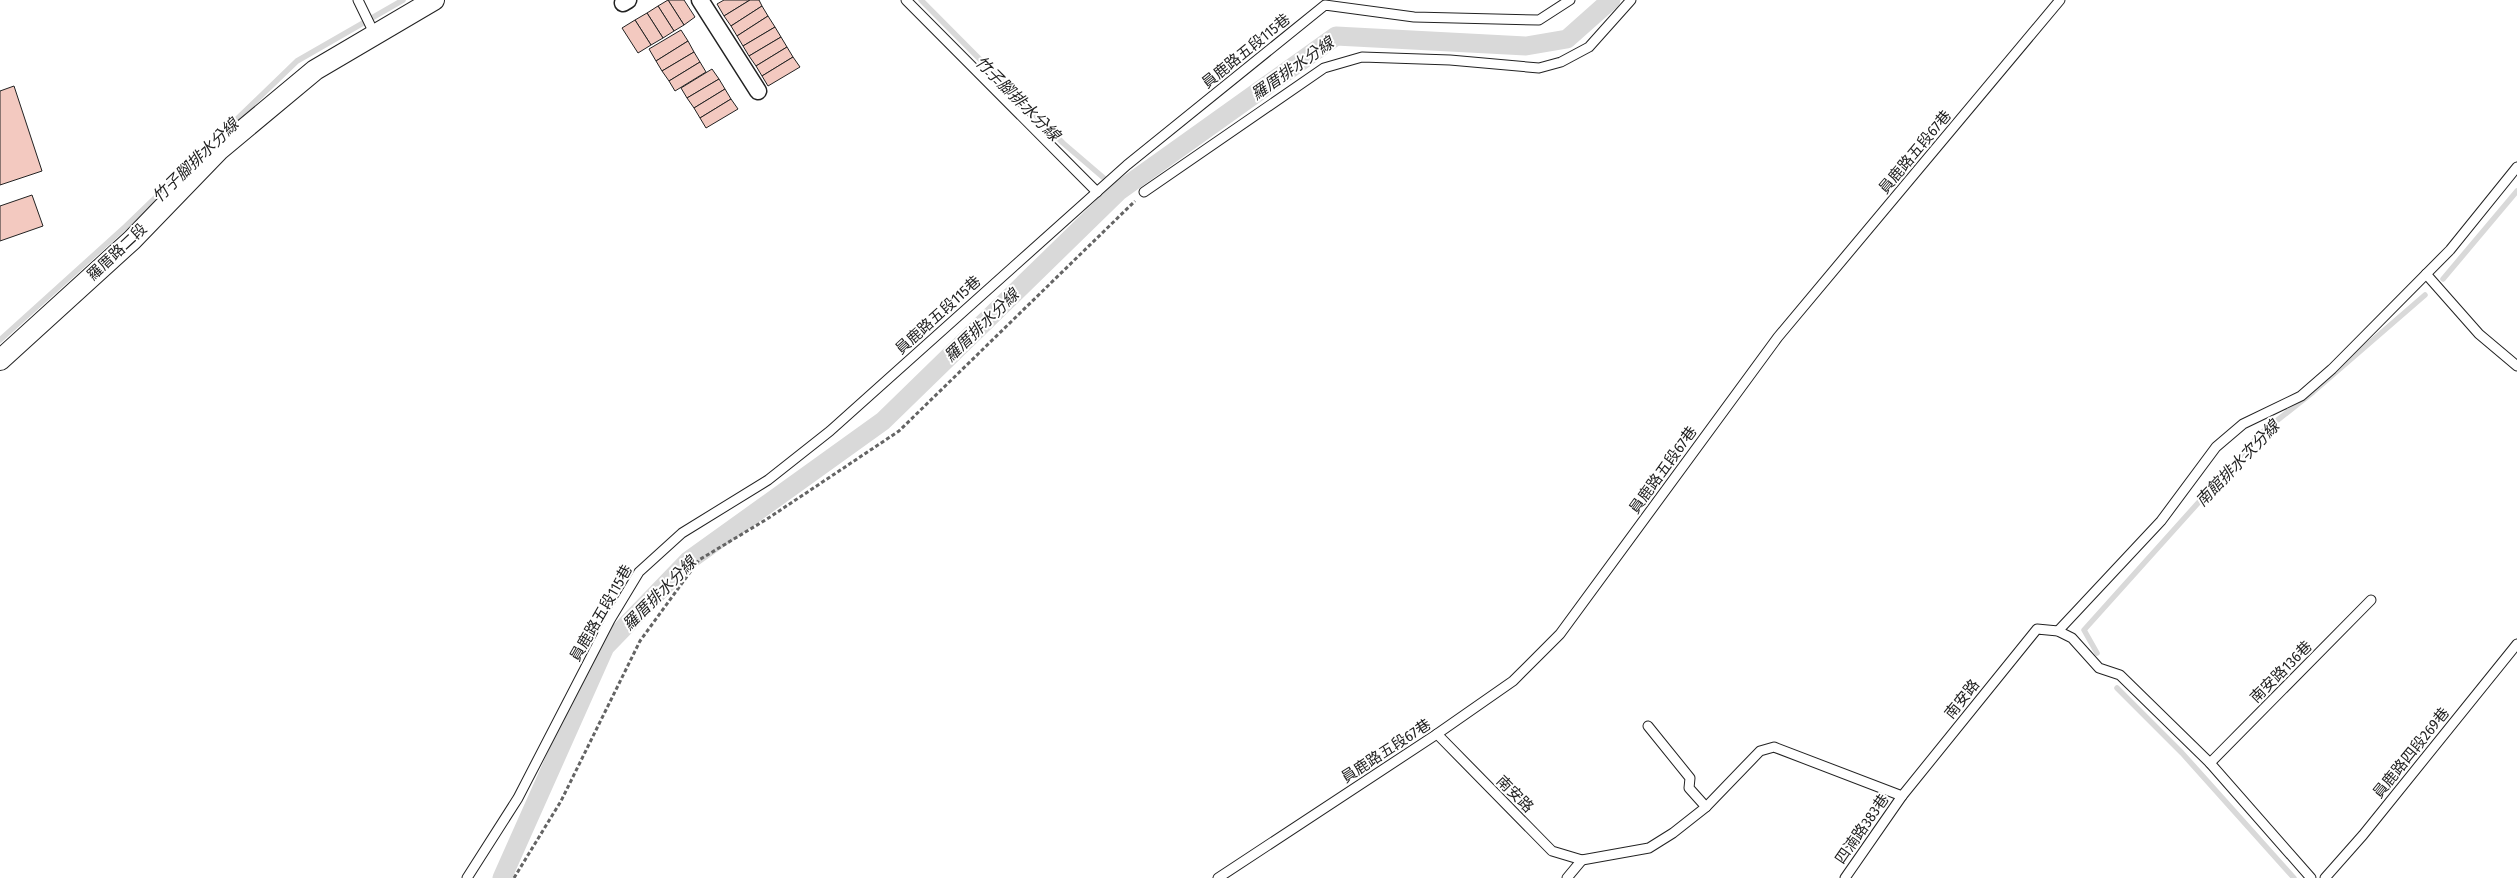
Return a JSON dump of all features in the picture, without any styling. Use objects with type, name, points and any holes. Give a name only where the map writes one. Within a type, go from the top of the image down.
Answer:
[{"type":"street","name":"羅厝路二段","points":[[0,360],[132,240],[219,150],[316,70],[434,0]]},
{"type":"street","points":[[700,0],[758,91]]},
{"type":"lane","points":[[358,0],[375,35]]},
{"type":"lane","points":[[906,0],[1097,192]]},
{"type":"lane","name":"員鹿路五段115巷","points":[[467,878],[518,798],[610,620],[639,572],[682,533],[768,480],[830,431],[1097,192],[1325,5],[1414,17],[1539,20],[1569,0]]},
{"type":"lane","points":[[1144,192],[1324,68],[1362,57],[1450,60],[1539,68],[1562,62],[1589,47],[1632,0]]},
{"type":"lane","name":"員鹿路五段67巷","points":[[1218,878],[1437,734],[1513,681],[1560,634],[1778,337],[2060,0]]},
{"type":"lane","points":[[2311,878],[2210,763],[2120,676],[2099,668],[2072,638],[2058,631],[2161,521],[2216,447],[2244,424],[2301,396],[2332,369],[2450,250],[2517,166]]},
{"type":"lane","points":[[2426,274],[2479,334],[2517,366]]},
{"type":"lane","name":"南安路136巷","points":[[2210,763],[2371,600]]},
{"type":"lane","name":"南安路","points":[[1437,734],[1552,851],[1582,860],[1649,848],[1673,834],[1706,807],[1760,751],[1774,747],[1902,796],[2037,629],[2058,631]]},
{"type":"lane","name":"員鹿路四段269巷","points":[[2325,878],[2363,835],[2517,645]]},
{"type":"lane","points":[[1648,726],[1690,778],[1689,788],[1706,807]]},
{"type":"lane","name":"四湳路383巷","points":[[1845,878],[1902,796]]},
{"type":"lane","points":[[1567,878],[1582,860]]},
{"type":"path","points":[[514,878],[561,801],[640,641],[699,560],[767,520],[899,431],[1144,192]]},
{"type":"building","points":[[668,0],[684,0],[695,17],[684,25]]},
{"type":"building","points":[[668,0],[684,25],[674,31],[658,6]]},
{"type":"building","points":[[724,0],[750,0],[724,16],[717,4]]},
{"type":"building","points":[[750,0],[759,0],[762,6],[731,26],[724,16]]},
{"type":"building","points":[[658,6],[674,31],[663,38],[647,13]]},
{"type":"building","points":[[762,6],[768,16],[737,36],[731,26]]},
{"type":"building","points":[[647,13],[663,38],[651,45],[635,20]]},
{"type":"building","points":[[768,16],[775,27],[743,46],[737,36]]},
{"type":"building","points":[[635,20],[651,45],[638,53],[622,28]]},
{"type":"building","points":[[775,27],[781,37],[749,56],[743,46]]},
{"type":"building","points":[[681,30],[688,41],[656,61],[649,49]]},
{"type":"building","points":[[781,37],[787,47],[756,66],[749,56]]},
{"type":"building","points":[[688,41],[694,52],[662,71],[656,61]]},
{"type":"building","points":[[787,47],[793,57],[762,76],[756,66]]},
{"type":"building","points":[[694,52],[700,62],[669,81],[662,71]]},
{"type":"building","points":[[793,57],[800,67],[768,86],[762,76]]},
{"type":"building","points":[[700,62],[706,72],[675,91],[669,81]]},
{"type":"building","points":[[712,69],[719,79],[687,98],[681,88]]},
{"type":"building","points":[[719,79],[725,89],[694,108],[687,98]]},
{"type":"building","points":[[14,86],[42,171],[0,185],[0,91]]},
{"type":"building","points":[[725,89],[731,99],[700,118],[694,108]]},
{"type":"building","points":[[731,99],[738,109],[706,128],[700,118]]},
{"type":"building","points":[[32,195],[43,226],[0,241],[0,206]]},
{"type":"waterway","name":"竹子腳排水分線","points":[[0,340],[126,226],[297,61],[403,0]]},
{"type":"waterway","name":"竹子腳排水分線","points":[[921,0],[1063,143],[1119,191]]},
{"type":"waterway","name":"羅厝排水分線","points":[[502,878],[605,647],[688,561],[883,421],[1119,191],[1336,36],[1526,46],[1567,39],[1611,0]]},
{"type":"waterway","name":"南館排水次分線","points":[[2443,279],[2517,191]]},
{"type":"waterway","name":"南館排水次分線","points":[[2097,653],[2084,630],[2260,434],[2313,392],[2425,295]]},
{"type":"waterway","name":"南館排水次分線","points":[[2117,688],[2182,753],[2294,878]]}]
